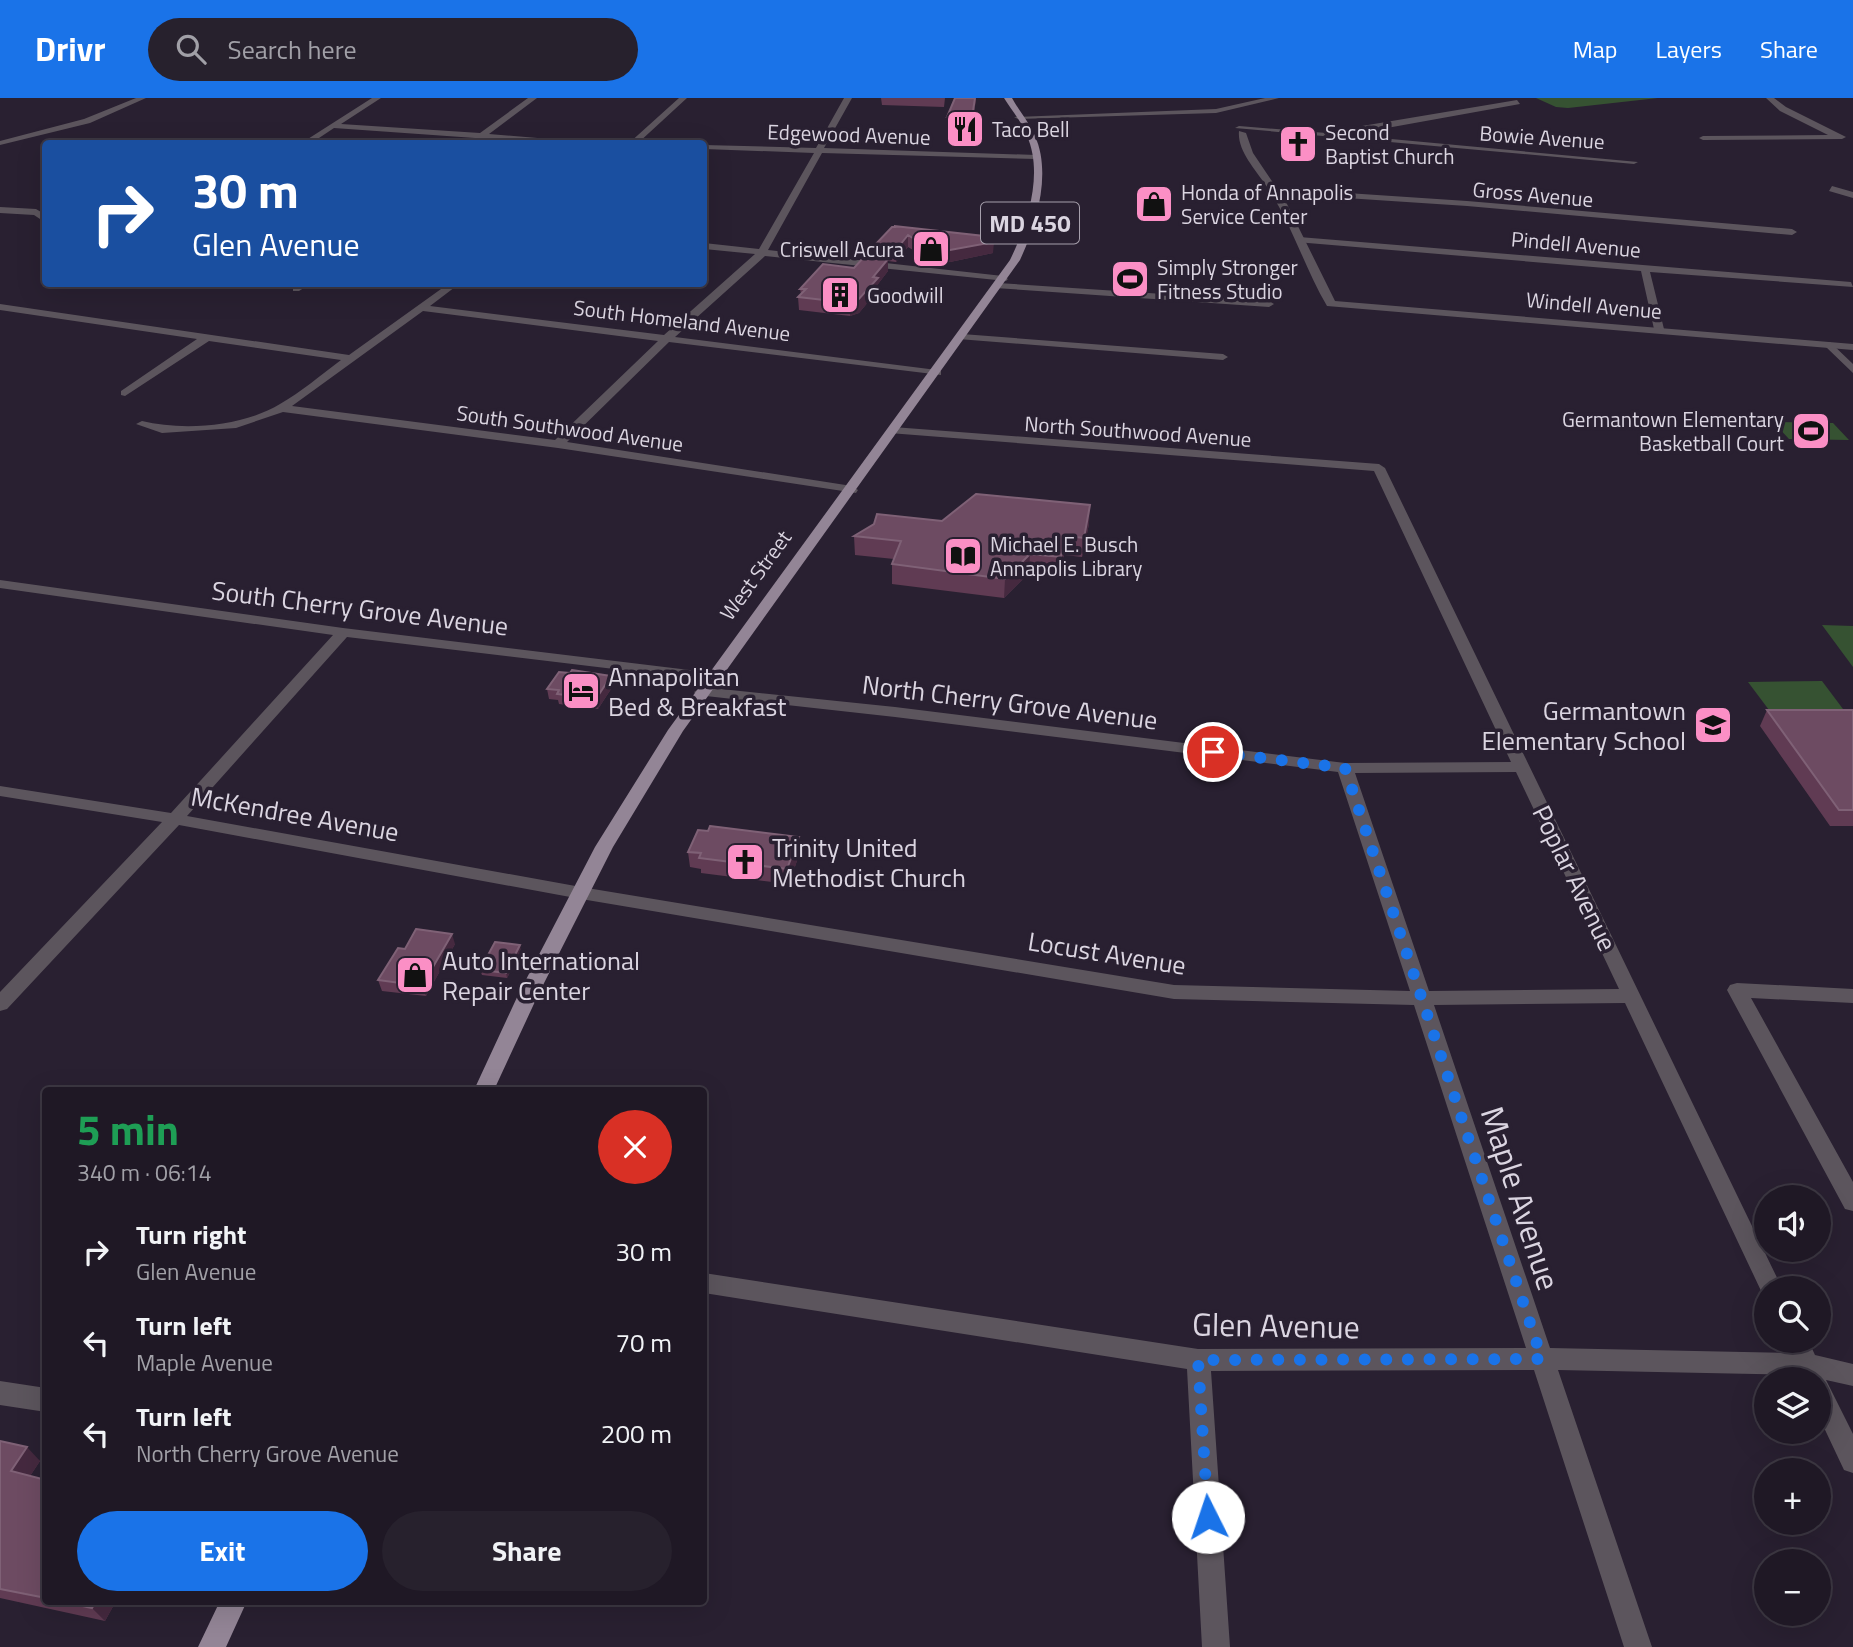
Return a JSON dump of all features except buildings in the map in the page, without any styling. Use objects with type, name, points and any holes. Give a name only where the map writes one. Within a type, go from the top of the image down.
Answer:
[{"type":"main road","name":"West Street","points":[[485,1087],[621,818],[702,692],[962,337],[1000,283],[1025,241],[1034,209],[1036,157],[1033,139],[1008,98]]},
{"type":"main road","points":[[212,1647],[231,1605]]},
{"type":"street","points":[[0,143],[87,121],[142,98]]},
{"type":"street","points":[[310,140],[377,98]]},
{"type":"street","points":[[476,140],[533,98]]},
{"type":"street","points":[[636,140],[683,98]]},
{"type":"street","points":[[558,444],[668,337],[762,253],[848,98]]},
{"type":"street","points":[[1018,117],[1230,110],[1275,98]]},
{"type":"street","points":[[1770,98],[1783,110],[1842,137]]},
{"type":"street","points":[[1337,137],[1371,126],[1517,102]]},
{"type":"street","points":[[1230,110],[1241,137],[1283,208],[1279,213],[1289,221],[1298,240]]},
{"type":"street","points":[[333,126],[544,140]]},
{"type":"street","name":"Bowie Avenue","points":[[1240,130],[1634,162]]},
{"type":"street","points":[[1703,138],[1853,139]]},
{"type":"street","name":"Edgewood Avenue","points":[[707,147],[1036,157]]},
{"type":"street","points":[[1832,189],[1853,195]]},
{"type":"street","name":"Gross Avenue","points":[[1272,191],[1369,195],[1579,216],[1792,232]]},
{"type":"street","points":[[0,210],[36,212],[42,217]]},
{"type":"street","name":"Pindell Avenue","points":[[1298,240],[1851,285]]},
{"type":"street","name":"Windell Avenue","points":[[1298,240],[1331,304],[1853,347]]},
{"type":"street","points":[[707,246],[1000,283],[1269,304]]},
{"type":"street","points":[[1645,269],[1658,329]]},
{"type":"street","points":[[142,424],[162,429],[236,425],[282,408],[450,287]]},
{"type":"street","points":[[0,307],[349,358]]},
{"type":"street","name":"South Homeland Avenue","points":[[422,308],[936,373]]},
{"type":"street","points":[[125,393],[207,337]]},
{"type":"street","points":[[962,337],[1223,357]]},
{"type":"street","points":[[1830,345],[1853,370]]},
{"type":"street","name":"South Southwood Avenue","points":[[282,408],[558,444],[852,490]]},
{"type":"street","name":"North Southwood Avenue","points":[[893,431],[1379,468]]},
{"type":"street","name":"Poplar Avenue","points":[[1379,468],[1764,1276]]},
{"type":"street","name":"South Cherry Grove Avenue","points":[[0,584],[343,632],[713,677]]},
{"type":"street","points":[[0,1004],[175,819],[343,632]]},
{"type":"street","name":"North Cherry Grove Avenue","points":[[702,692],[895,712],[1345,768],[1522,767]]},
{"type":"street","name":"Maple Avenue","points":[[1345,768],[1638,1647]]},
{"type":"street","name":"McKendree Avenue","points":[[0,791],[175,819],[581,893]]},
{"type":"street","name":"Locust Avenue","points":[[581,893],[1174,992],[1422,998],[1631,996]]},
{"type":"street","points":[[1853,996],[1737,990],[1853,1202]]},
{"type":"street","name":"Glen Avenue","points":[[707,1283],[1198,1360],[1542,1359],[1754,1369]]},
{"type":"street","points":[[1198,1360],[1216,1647]]},
{"type":"street","name":"Glen Avenue","points":[[1831,1373],[1853,1375]]},
{"type":"street","points":[[0,1393],[42,1399]]},
{"type":"street","points":[[1831,1415],[1853,1461]]},
{"type":"green space","points":[[1536,98],[1658,98],[1568,108],[1556,107]]},
{"type":"green space","name":"Germantown Elementary Basketball Court","points":[[1773,422],[1833,423],[1849,440],[1789,439]]},
{"type":"green space","points":[[1822,625],[1853,626],[1853,667]]},
{"type":"green space","points":[[1822,681],[1843,709],[1769,710],[1748,682]]},
{"type":"place","name":"Taco Bell","points":[[965,129]]},
{"type":"place","name":"Second Baptist Church","points":[[1298,144]]},
{"type":"place","name":"Honda of Annapolis Service Center","points":[[1154,204]]},
{"type":"place","name":"Criswell Acura","points":[[931,249]]},
{"type":"place","name":"Simply Stronger Fitness Studio","points":[[1130,279]]},
{"type":"place","name":"Goodwill","points":[[840,295]]},
{"type":"place","name":"Germantown Elementary Basketball Court","points":[[1811,431]]},
{"type":"place","name":"Michael E. Busch Annapolis Library","points":[[963,556]]},
{"type":"place","name":"Annapolitan Bed & Breakfast","points":[[581,691]]},
{"type":"place","name":"Germantown Elementary School","points":[[1713,725]]},
{"type":"place","name":"Trinity United Methodist Church","points":[[745,862]]},
{"type":"place","name":"Auto International Repair Center","points":[[415,975]]},
{"type":"route","points":[[1208,1517],[1198,1360],[1542,1359],[1345,768],[1213,752]]}]
